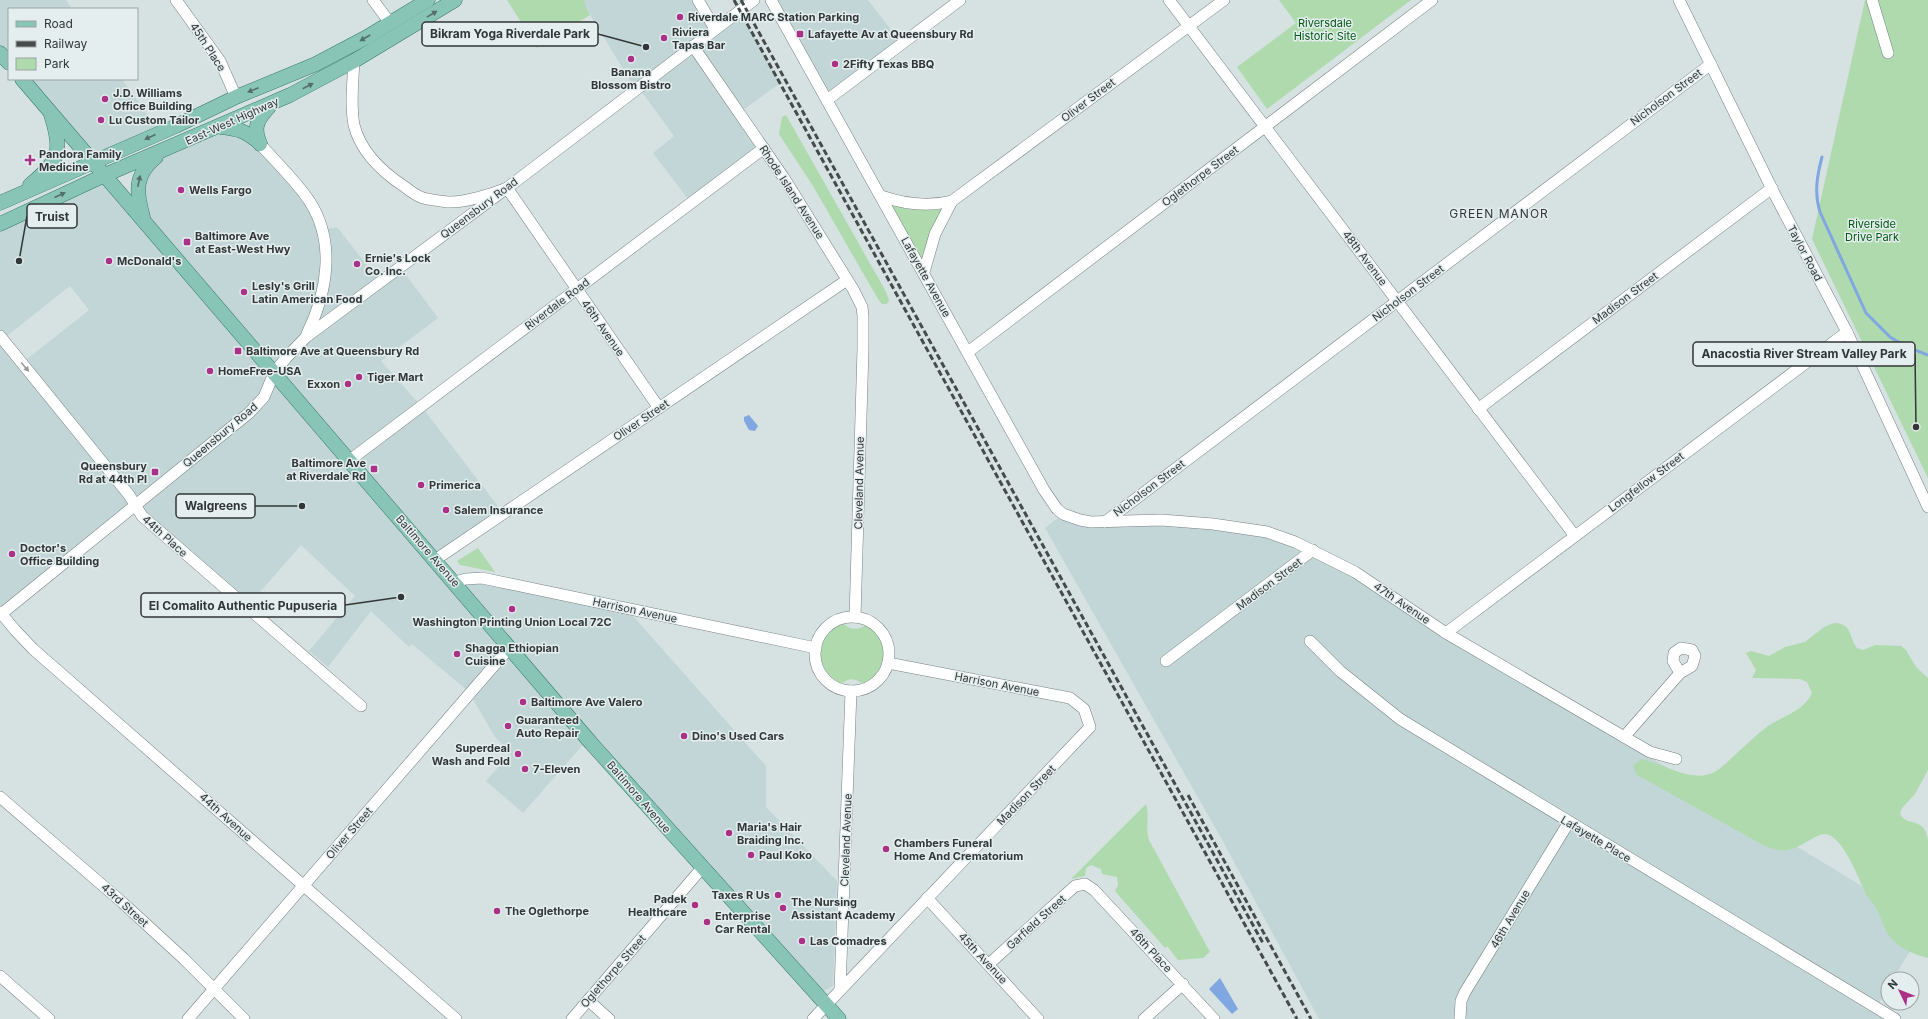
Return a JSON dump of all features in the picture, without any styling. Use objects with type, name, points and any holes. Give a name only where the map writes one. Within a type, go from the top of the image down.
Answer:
[{"type":"main road","name":"East-West Highway","points":[[0,202],[94,162],[236,97],[316,64],[428,0]]},
{"type":"main road","name":"East-West Highway","points":[[0,224],[105,175],[163,152],[273,104],[354,60],[455,0]]},
{"type":"main road","points":[[0,53],[8,62]]},
{"type":"main road","name":"Baltimore Avenue","points":[[23,80],[510,647],[702,868],[838,1019]]},
{"type":"main road","points":[[260,144],[255,129],[257,122],[273,104]]},
{"type":"main road","points":[[16,195],[44,174],[51,166],[55,157],[58,148],[57,137],[50,111]]},
{"type":"main road","points":[[220,127],[239,129],[247,132],[260,144]]},
{"type":"main road","points":[[143,219],[139,202],[139,178],[143,170],[150,162],[163,152]]},
{"type":"street","name":"45th Place","points":[[176,0],[220,60],[236,97]]},
{"type":"street","points":[[373,0],[390,23]]},
{"type":"street","points":[[698,0],[715,29]]},
{"type":"street","name":"Queensbury Road","points":[[1,614],[136,506],[256,405],[268,388],[274,373],[296,346],[306,337],[507,188],[754,0]]},
{"type":"street","name":"Lafayette Avenue","points":[[771,0],[924,272],[1044,490],[1057,509],[1063,514],[1080,520],[1105,522]]},
{"type":"street","points":[[827,100],[960,0]]},
{"type":"street","name":"48th Avenue","points":[[1169,0],[1575,536]]},
{"type":"street","name":"Oliver Street","points":[[881,196],[898,202],[918,204],[938,205],[952,201],[1188,25],[1224,0]]},
{"type":"street","name":"Oglethorpe Street","points":[[968,352],[1432,0]]},
{"type":"street","name":"Taylor Road","points":[[1679,0],[1772,188],[1846,332],[1928,507]]},
{"type":"street","points":[[1872,0],[1888,54]]},
{"type":"street","name":"Rhode Island Avenue","points":[[693,46],[764,148],[847,280],[862,307],[863,349]]},
{"type":"street","points":[[354,60],[352,106],[359,139],[369,156],[388,176],[423,198],[448,202],[487,196],[507,188]]},
{"type":"street","name":"Nicholson Street","points":[[1105,522],[1711,64]]},
{"type":"street","points":[[260,144],[309,201],[321,226],[326,256],[326,275],[318,313],[306,337]]},
{"type":"street","name":"Riverdale Road","points":[[350,460],[764,148]]},
{"type":"street","name":"46th Avenue","points":[[507,188],[659,408]]},
{"type":"street","name":"Madison Street","points":[[1478,409],[1772,188]]},
{"type":"street","name":"Oliver Street","points":[[924,272],[935,234],[952,201]]},
{"type":"street","name":"Oliver Street","points":[[436,560],[847,280]]},
{"type":"street","name":"Longfellow Street","points":[[1446,633],[1846,332]]},
{"type":"street","name":"44th Place","points":[[0,336],[129,495],[142,516],[361,706]]},
{"type":"street","name":"Cleveland Avenue","points":[[855,617],[863,349]]},
{"type":"street","name":"47th Avenue","points":[[1105,522],[1161,520],[1245,528],[1282,537],[1313,550],[1355,572],[1446,633],[1650,752],[1676,759]]},
{"type":"street","name":"Madison Street","points":[[1166,661],[1313,550]]},
{"type":"street","name":"Harrison Avenue","points":[[454,582],[468,578],[487,579],[816,648]]},
{"type":"street","name":"44th Avenue","points":[[1,614],[33,648],[456,1019]]},
{"type":"street","points":[[855,617],[869,621],[882,632],[888,649],[888,663],[883,673],[874,683],[862,690],[851,691],[833,686],[823,677],[817,667],[815,658],[816,648],[821,634],[832,623],[846,618],[855,617]]},
{"type":"street","name":"Lafayette Place","points":[[1310,641],[1346,676],[1400,719],[1894,1019]]},
{"type":"street","name":"Oliver Street","points":[[188,1019],[510,647]]},
{"type":"street","name":"Harrison Avenue","points":[[888,663],[1070,698],[1084,709],[1090,727]]},
{"type":"street","points":[[1624,736],[1680,673]]},
{"type":"street","name":"Cleveland Avenue","points":[[840,989],[851,691]]},
{"type":"street","name":"Madison Street","points":[[813,1019],[1090,727]]},
{"type":"street","name":"43rd Street","points":[[0,797],[123,903],[184,959],[244,1019]]},
{"type":"street","name":"46th Avenue","points":[[1460,1019],[1461,1001],[1465,992],[1569,822]]},
{"type":"street","name":"Oglethorpe Street","points":[[572,1019],[702,868]]},
{"type":"street","name":"Garfield Street","points":[[989,964],[1075,886],[1085,884]]},
{"type":"street","name":"46th Place","points":[[1085,884],[1094,890],[1214,1019]]},
{"type":"street","name":"45th Avenue","points":[[927,898],[1038,1019]]},
{"type":"street","points":[[0,976],[49,1019]]},
{"type":"street","points":[[1144,1019],[1183,984]]},
{"type":"street","points":[[588,1000],[610,1019]]},
{"type":"shaded area","points":[[0,0],[66,0],[71,8],[8,8],[8,62],[0,53]]},
{"type":"shaded area","points":[[581,0],[698,0],[715,29],[740,11],[780,83],[739,113],[764,148],[691,203],[653,153],[674,136],[639,88],[636,90]]},
{"type":"shaded area","points":[[771,0],[868,0],[902,44],[827,101]]},
{"type":"shaded area","points":[[23,80],[123,80],[160,132],[94,162]]},
{"type":"shaded area","points":[[221,126],[239,129],[309,201],[322,230],[337,227],[380,282],[400,267],[438,318],[381,361],[422,407],[504,514],[436,560],[462,580],[625,607],[766,766],[766,807],[837,881],[833,986],[816,995],[588,739],[523,813],[486,781],[511,753],[495,737],[469,692],[412,644],[409,647],[371,611],[328,667],[309,651],[355,596],[301,545],[247,607],[136,506],[0,612],[0,224],[105,175],[143,218],[139,202],[149,162]],"holes":[[[70,286],[89,310],[22,363],[3,339]]]},
{"type":"shaded area","points":[[1063,514],[1071,517],[1161,521],[1296,542],[1926,925],[1898,971],[1880,971],[1880,1002],[1875,1010],[1890,1019],[1319,1019],[1221,838],[1045,528]]},
{"type":"green space","points":[[507,0],[584,0],[590,15],[537,48]]},
{"type":"green space","name":"Riversdale Historic Site","points":[[1279,0],[1411,0],[1267,109],[1237,67],[1296,23]]},
{"type":"green space","name":"Riverside Drive Park","points":[[1865,0],[1928,0],[1928,478],[1812,239]]},
{"type":"green space","points":[[786,115],[885,290],[889,300],[887,304],[882,304],[878,299],[813,186],[779,134],[782,117]]},
{"type":"green space","points":[[881,196],[952,201],[924,272]]},
{"type":"green space","points":[[478,548],[495,572],[460,565],[457,561]]},
{"type":"green space","points":[[843,623],[846,626],[855,629],[861,628],[868,624],[882,639],[886,656],[885,664],[874,679],[864,685],[852,679],[841,684],[826,670],[822,661],[822,644],[826,636],[833,629]]},
{"type":"green space","points":[[1834,623],[1840,624],[1847,628],[1857,648],[1863,650],[1875,645],[1901,646],[1906,650],[1916,667],[1928,678],[1928,770],[1915,794],[1902,808],[1900,814],[1903,818],[1923,827],[1928,840],[1928,958],[1907,950],[1888,935],[1875,906],[1867,896],[1845,851],[1832,837],[1825,834],[1821,835],[1789,850],[1780,850],[1767,847],[1637,775],[1633,766],[1641,759],[1690,775],[1706,775],[1718,770],[1764,729],[1799,709],[1809,699],[1812,693],[1807,682],[1800,679],[1752,678],[1756,670],[1746,653],[1751,651],[1769,656],[1785,647],[1805,642],[1824,627]]},
{"type":"green space","points":[[1146,804],[1148,813],[1147,831],[1149,840],[1210,952],[1203,958],[1178,960],[1167,946],[1165,948],[1115,891],[1118,885],[1117,877],[1102,874],[1101,869],[1091,865],[1086,868],[1085,876],[1071,879]]},
{"type":"water","points":[[749,415],[758,426],[755,431],[749,430],[744,421],[744,417]]},
{"type":"water","points":[[1220,978],[1238,1009],[1232,1014],[1209,989]]},
{"type":"waterway","points":[[1822,157],[1817,184],[1818,205],[1866,313],[1890,337],[1907,347],[1928,355]]},
{"type":"railway","points":[[734,0],[1297,1019]]},
{"type":"railway","points":[[741,0],[1264,945]]},
{"type":"railway","points":[[1188,795],[1311,1019]]},
{"type":"place","name":"Riverdale MARC Station Parking","points":[[680,17]]},
{"type":"place","name":"Lafayette Av at Queensbury Rd","points":[[800,34]]},
{"type":"place","name":"Riviera Tapas Bar","points":[[664,38]]},
{"type":"place","name":"Bikram Yoga Riverdale Park","points":[[646,47]]},
{"type":"place","name":"Banana Blossom Bistro","points":[[631,59]]},
{"type":"place","name":"2Fifty Texas BBQ","points":[[835,64]]},
{"type":"place","name":"J.D. Williams Office Building","points":[[105,99]]},
{"type":"place","name":"Lu Custom Tailor","points":[[101,120]]},
{"type":"place","name":"Pandora Family Medicine","points":[[30,160]]},
{"type":"place","name":"Wells Fargo","points":[[181,190]]},
{"type":"place","name":"Baltimore Ave at East-West Hwy","points":[[187,242]]},
{"type":"place","name":"Truist","points":[[19,261]]},
{"type":"place","name":"McDonald's","points":[[109,261]]},
{"type":"place","name":"Ernie's Lock Co. Inc.","points":[[357,264]]},
{"type":"place","name":"Lesly's Grill Latin American Food","points":[[244,292]]},
{"type":"place","name":"Baltimore Ave at Queensbury Rd","points":[[238,351]]},
{"type":"place","name":"HomeFree-USA","points":[[210,371]]},
{"type":"place","name":"Tiger Mart","points":[[359,377]]},
{"type":"place","name":"Exxon","points":[[348,384]]},
{"type":"place","name":"Anacostia River Stream Valley Park","points":[[1916,427]]},
{"type":"place","name":"Baltimore Ave at Riverdale Rd","points":[[374,469]]},
{"type":"place","name":"Queensbury Rd at 44th Pl","points":[[155,472]]},
{"type":"place","name":"Primerica","points":[[421,485]]},
{"type":"place","name":"Walgreens","points":[[302,506]]},
{"type":"place","name":"Salem Insurance","points":[[446,510]]},
{"type":"place","name":"Doctor's Office Building","points":[[12,554]]},
{"type":"place","name":"El Comalito Authentic Pupuseria","points":[[401,597]]},
{"type":"place","name":"Washington Printing Union Local 72C","points":[[512,609]]},
{"type":"place","name":"Shagga Ethiopian Cuisine","points":[[457,654]]},
{"type":"place","name":"Baltimore Ave Valero","points":[[523,702]]},
{"type":"place","name":"Guaranteed Auto Repair","points":[[508,726]]},
{"type":"place","name":"Dino's Used Cars","points":[[684,736]]},
{"type":"place","name":"Superdeal Wash and Fold","points":[[518,754]]},
{"type":"place","name":"7-Eleven","points":[[525,769]]},
{"type":"place","name":"Maria's Hair Braiding Inc.","points":[[729,833]]},
{"type":"place","name":"Chambers Funeral Home And Crematorium","points":[[886,849]]},
{"type":"place","name":"Paul Koko","points":[[751,855]]},
{"type":"place","name":"Taxes R Us","points":[[778,895]]},
{"type":"place","name":"Padek Healthcare","points":[[695,905]]},
{"type":"place","name":"The Nursing Assistant Academy","points":[[783,908]]},
{"type":"place","name":"The Oglethorpe","points":[[497,911]]},
{"type":"place","name":"Enterprise Car Rental","points":[[707,922]]},
{"type":"place","name":"Las Comadres","points":[[802,941]]},
{"type":"district","name":"GREEN MANOR","points":[[1499,213]]}]
